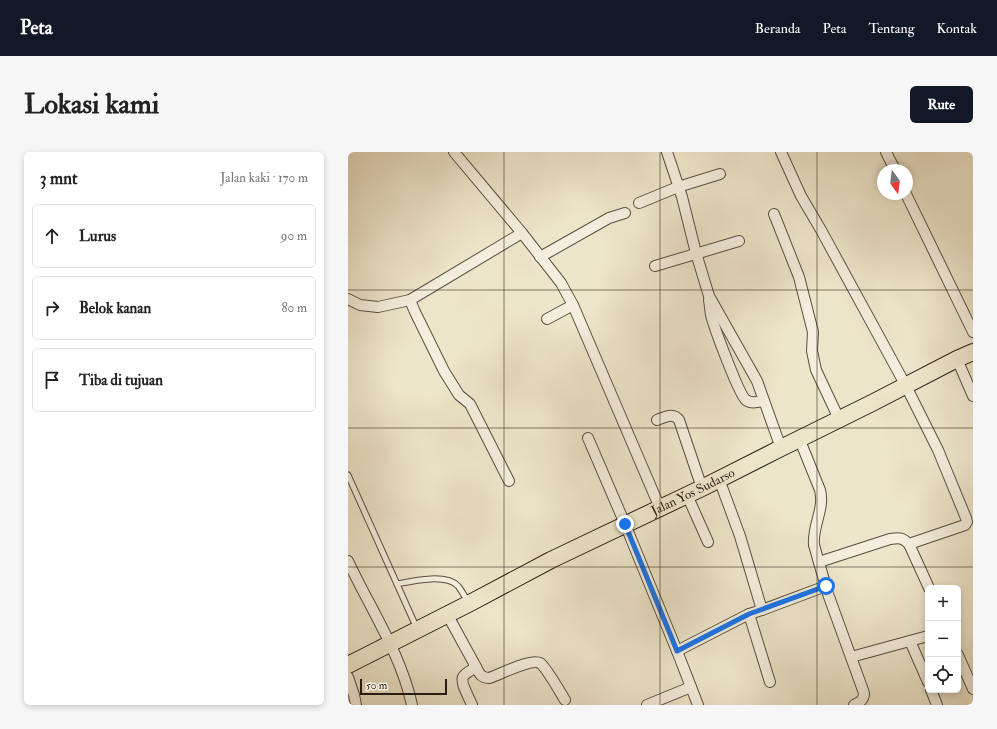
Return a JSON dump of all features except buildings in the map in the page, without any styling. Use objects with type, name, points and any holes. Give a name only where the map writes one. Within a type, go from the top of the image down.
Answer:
[{"type":"highway","name":"Jalan Yos Sudarso","points":[[348,665],[551,560],[702,488],[973,352]]},
{"type":"street","points":[[454,152],[522,233],[561,283],[574,305],[660,508]]},
{"type":"street","points":[[667,152],[709,296],[711,316],[737,385],[743,397],[747,401],[752,403],[764,401]]},
{"type":"street","points":[[781,152],[801,196],[906,386],[938,450],[966,518],[967,522],[961,527],[909,544]]},
{"type":"street","points":[[886,152],[892,164]]},
{"type":"street","points":[[638,203],[678,187],[720,174]]},
{"type":"street","points":[[909,200],[973,332]]},
{"type":"street","points":[[540,257],[610,218],[625,213]]},
{"type":"street","points":[[774,214],[799,277],[813,332],[812,351],[816,370],[839,419]]},
{"type":"street","points":[[348,299],[360,305],[378,307],[410,300],[522,233]]},
{"type":"street","points":[[655,266],[739,241]]},
{"type":"street","points":[[709,296],[757,381],[781,448]]},
{"type":"street","points":[[410,300],[444,372],[459,395],[470,404],[509,481]]},
{"type":"street","points":[[547,319],[574,305]]},
{"type":"street","points":[[957,359],[973,396]]},
{"type":"street","points":[[657,420],[668,416],[673,416],[679,420],[702,488]]},
{"type":"street","points":[[588,438],[625,524],[698,705]]},
{"type":"street","points":[[799,438],[822,497],[821,507],[813,537],[814,545],[826,586],[864,693],[864,698],[861,702],[854,705]]},
{"type":"street","points":[[719,479],[740,536],[762,610]]},
{"type":"street","points":[[687,495],[708,542]]},
{"type":"street","points":[[819,562],[898,538],[905,540],[909,544],[928,585]]},
{"type":"street","points":[[348,561],[390,643],[409,690],[412,705]]},
{"type":"street","points":[[677,651],[749,614],[826,586]]},
{"type":"street","points":[[447,614],[483,677],[489,678],[526,663],[540,663],[565,700]]},
{"type":"street","points":[[749,614],[770,682]]},
{"type":"street","points":[[851,657],[925,637]]},
{"type":"street","points":[[910,641],[925,675]]},
{"type":"street","points":[[959,657],[973,689]]},
{"type":"street","points":[[472,705],[462,685],[462,681],[463,676],[476,667]]},
{"type":"street","points":[[348,677],[356,705]]},
{"type":"street","points":[[647,705],[691,687]]},
{"type":"street","points":[[933,693],[937,705]]},
{"type":"lane","points":[[348,475],[418,629]]},
{"type":"lane","points":[[397,584],[412,580],[439,579],[451,581],[458,586],[469,603]]},
{"type":"route","points":[[625,524],[677,651],[749,614],[826,586]]}]
